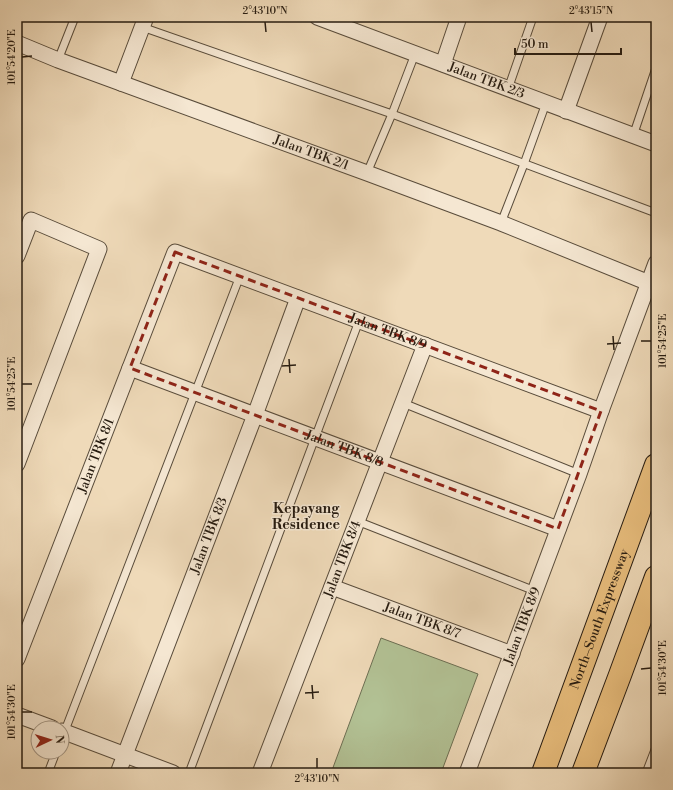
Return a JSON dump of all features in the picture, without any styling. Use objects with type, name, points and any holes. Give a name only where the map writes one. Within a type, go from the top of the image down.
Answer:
[{"type":"highway","name":"North–South Expressway","points":[[543,773],[656,465]]},
{"type":"highway","points":[[583,773],[656,577]]},
{"type":"street","points":[[443,64],[459,17]]},
{"type":"street","points":[[566,111],[600,17]]},
{"type":"street","name":"Jalan TBK 2/3","points":[[322,18],[656,144]]},
{"type":"street","points":[[121,83],[144,22]]},
{"type":"street","name":"Jalan TBK 2/1","points":[[17,43],[58,60],[501,223],[649,283]]},
{"type":"street","points":[[17,256],[22,229],[31,220],[99,249],[17,464]]},
{"type":"street","name":"Jalan TBK 8/9","points":[[175,252],[601,411]]},
{"type":"street","name":"Jalan TBK 8/1","points":[[17,659],[175,252]]},
{"type":"street","name":"Jalan TBK 8/9","points":[[467,773],[656,263]]},
{"type":"street","name":"Jalan TBK 8/3","points":[[118,773],[255,415],[298,298]]},
{"type":"street","name":"Jalan TBK 8/4","points":[[260,773],[425,345]]},
{"type":"street","name":"Jalan TBK 8/8","points":[[130,368],[558,529]]},
{"type":"street","name":"Jalan TBK 8/7","points":[[332,588],[512,654]]},
{"type":"street","points":[[17,715],[30,720]]},
{"type":"street","points":[[70,736],[173,773]]},
{"type":"lane","points":[[58,60],[75,17]]},
{"type":"lane","points":[[508,89],[533,17]]},
{"type":"lane","points":[[144,22],[656,213]]},
{"type":"lane","points":[[366,173],[392,114],[415,54]]},
{"type":"lane","points":[[633,136],[656,68]]},
{"type":"lane","points":[[501,223],[546,103]]},
{"type":"lane","points":[[65,720],[240,276]]},
{"type":"lane","points":[[189,773],[360,321]]},
{"type":"lane","points":[[403,403],[579,474]]},
{"type":"lane","points":[[357,521],[535,591]]},
{"type":"lane","points":[[646,773],[656,747]]},
{"type":"lane","points":[[48,773],[53,760]]},
{"type":"highlighted area","points":[[175,252],[601,411],[558,529],[130,368]]},
{"type":"green space","points":[[381,638],[478,674],[441,773],[331,773]]},
{"type":"district","name":"Kepayang Residence","points":[[306,518]]}]
